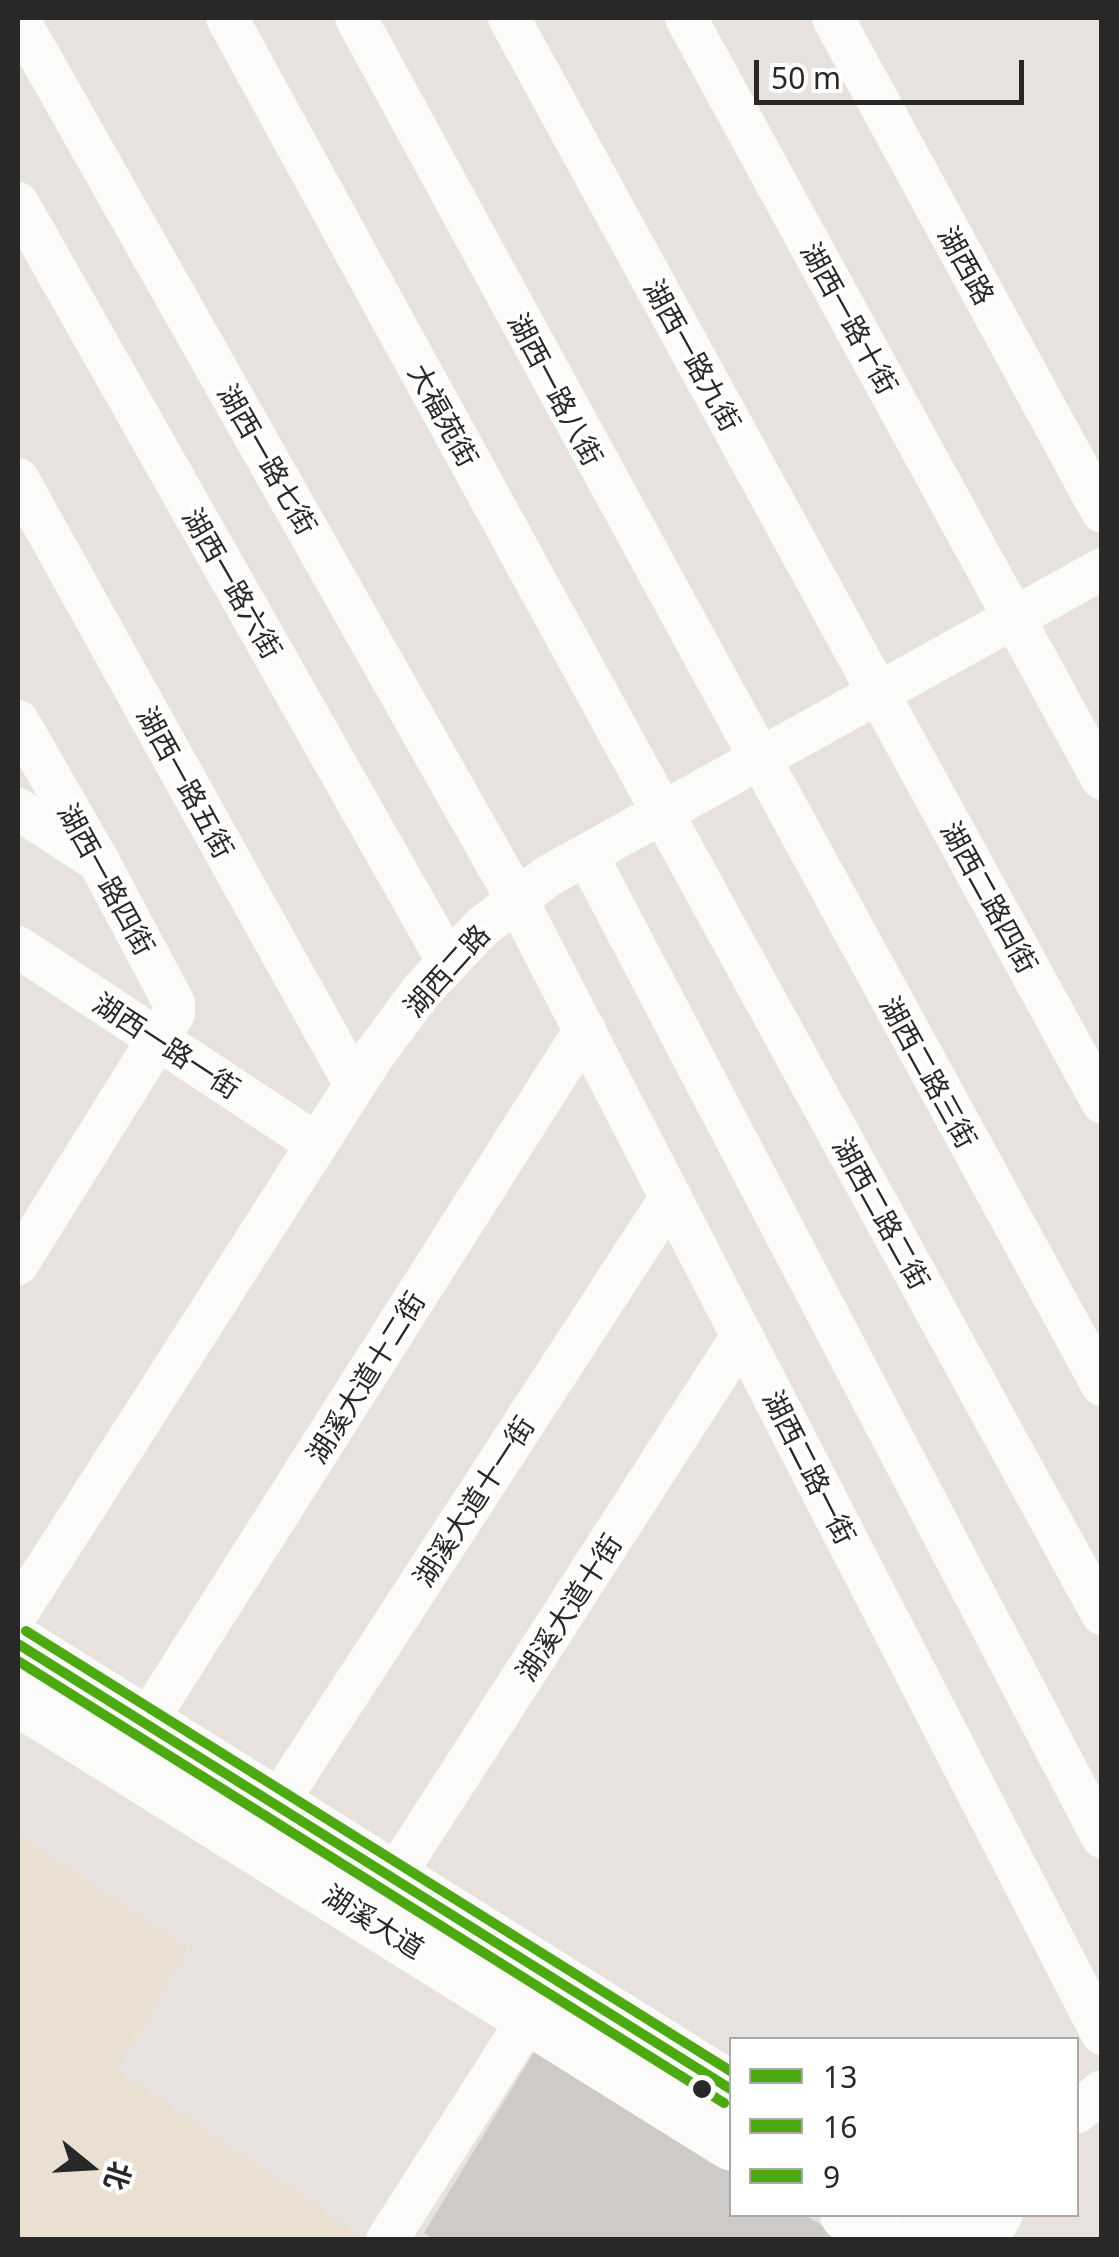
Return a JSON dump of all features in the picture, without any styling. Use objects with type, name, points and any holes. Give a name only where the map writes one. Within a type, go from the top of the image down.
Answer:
[{"type":"street","name":"湖西一路七街","points":[[18,18],[517,900]]},
{"type":"street","name":"大福苑街","points":[[226,18],[662,812]]},
{"type":"street","name":"湖西一路八街","points":[[356,18],[757,760]]},
{"type":"street","name":"湖西一路九街","points":[[509,18],[878,693]]},
{"type":"street","name":"湖西一路十街","points":[[686,18],[1102,778]]},
{"type":"street","name":"湖西路","points":[[833,18],[1102,512]]},
{"type":"street","name":"湖西一路六街","points":[[18,203],[448,962]]},
{"type":"street","name":"湖西一路五街","points":[[18,479],[355,1085]]},
{"type":"street","name":"湖西二路","points":[[18,1612],[355,1085],[422,990],[482,927],[548,876],[1102,569]]},
{"type":"street","name":"湖西二路四街","points":[[878,693],[1102,1102]]},
{"type":"street","name":"湖西一路四街","points":[[18,721],[174,1004],[172,1022],[160,1040]]},
{"type":"street","name":"湖西二路三街","points":[[757,760],[1102,1385]]},
{"type":"street","points":[[18,809],[99,862]]},
{"type":"street","name":"湖西二路二街","points":[[662,812],[1102,1614]]},
{"type":"street","points":[[587,855],[1102,1838]]},
{"type":"street","name":"湖西二路一街","points":[[517,900],[1102,2034]]},
{"type":"street","name":"湖西一路一街","points":[[18,947],[316,1144]]},
{"type":"street","name":"湖溪大道十二街","points":[[146,1724],[585,1030]]},
{"type":"street","points":[[18,1264],[160,1040]]},
{"type":"street","name":"湖溪大道十一街","points":[[276,1806],[671,1197]]},
{"type":"street","name":"湖溪大道十街","points":[[393,1878],[742,1336]]},
{"type":"street","name":"湖溪大道","points":[[18,1644],[729,2088]]},
{"type":"street","name":"湖溪大道","points":[[18,1698],[729,2141]]},
{"type":"street","points":[[387,2240],[529,2018]]},
{"type":"street","points":[[1079,2110],[1102,2091]]},
{"type":"street","points":[[852,2217],[887,2240]]},
{"type":"street","points":[[936,2217],[971,2240]]},
{"type":"street","points":[[987,2240],[1000,2217]]},
{"type":"shaded area","points":[[18,1836],[187,1949],[115,2070],[365,2239],[18,2239]]},
{"type":"building","points":[[536,2049],[729,2168],[729,2217],[809,2217],[844,2240],[435,2240],[424,2233]]},
{"type":"transit line","name":"9","points":[[26,1631],[729,2070]]},
{"type":"transit line","name":"13","points":[[18,1644],[729,2088]]},
{"type":"transit line","name":"16","points":[[18,1661],[724,2103]]}]
